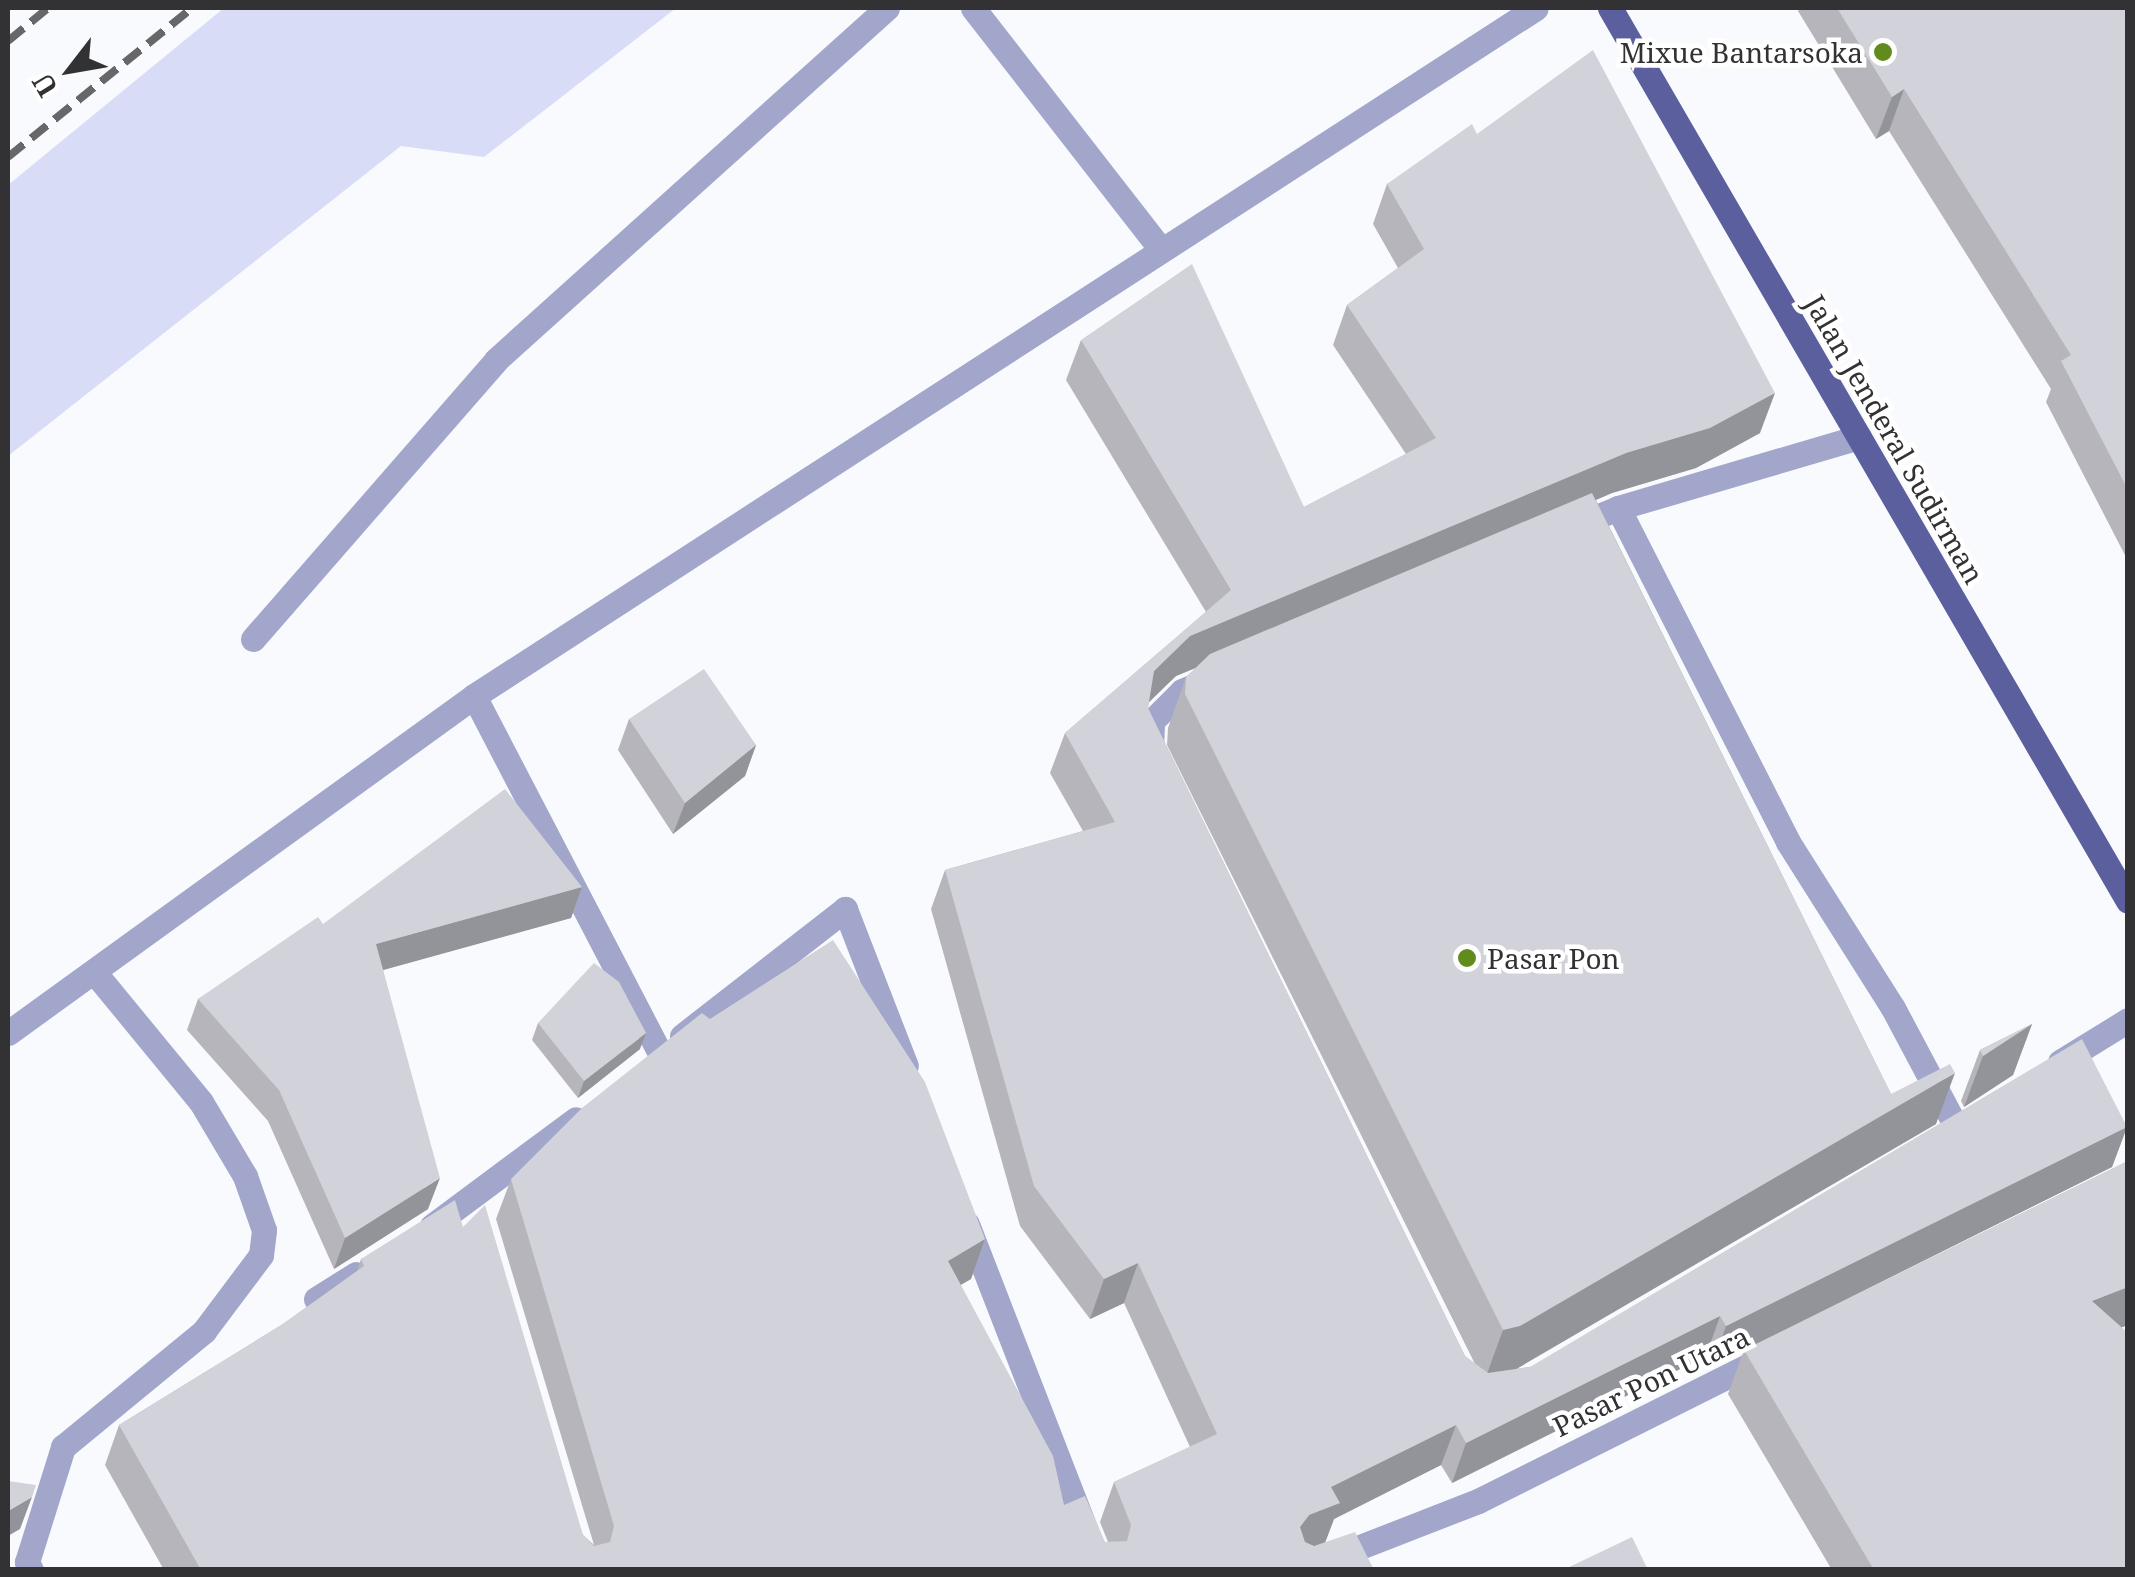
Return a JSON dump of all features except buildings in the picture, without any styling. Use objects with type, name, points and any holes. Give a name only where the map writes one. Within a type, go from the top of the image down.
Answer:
[{"type":"main road","name":"Jalan Jenderal Sudirman","points":[[1610,8],[2128,902]]},
{"type":"street","points":[[253,639],[496,360],[887,8]]},
{"type":"street","points":[[973,8],[1160,248]]},
{"type":"street","points":[[8,1033],[474,696],[1160,248],[1536,8]]},
{"type":"street","points":[[1545,538],[1618,508],[1859,437]]},
{"type":"street","points":[[1618,508],[1788,842],[1893,1008],[1950,1135],[1990,1108]]},
{"type":"street","points":[[1167,784],[1150,748],[1152,721],[1182,690],[1236,668]]},
{"type":"street","points":[[474,696],[652,1059],[845,909],[916,1092]]},
{"type":"street","points":[[31,1570],[27,1562],[62,1447],[204,1330],[261,1255],[264,1230],[246,1176],[201,1102],[95,973]]},
{"type":"street","points":[[2037,1076],[2128,1020]]},
{"type":"street","points":[[411,1240],[477,1209],[598,1102]]},
{"type":"street","points":[[959,1202],[1101,1570]]},
{"type":"street","points":[[316,1299],[380,1259]]},
{"type":"street","name":"Pasar Pon Utara","points":[[1301,1570],[1478,1500],[1794,1343]]},
{"type":"shaded area","points":[[224,8],[676,8],[484,157],[401,146],[8,456],[8,185]]},
{"type":"railway","points":[[8,41],[48,8]]},
{"type":"railway","points":[[8,157],[192,8]]},
{"type":"place","name":"Mixue Bantarsoka","points":[[1883,52]]},
{"type":"place","name":"Pasar Pon","points":[[1467,958]]}]
